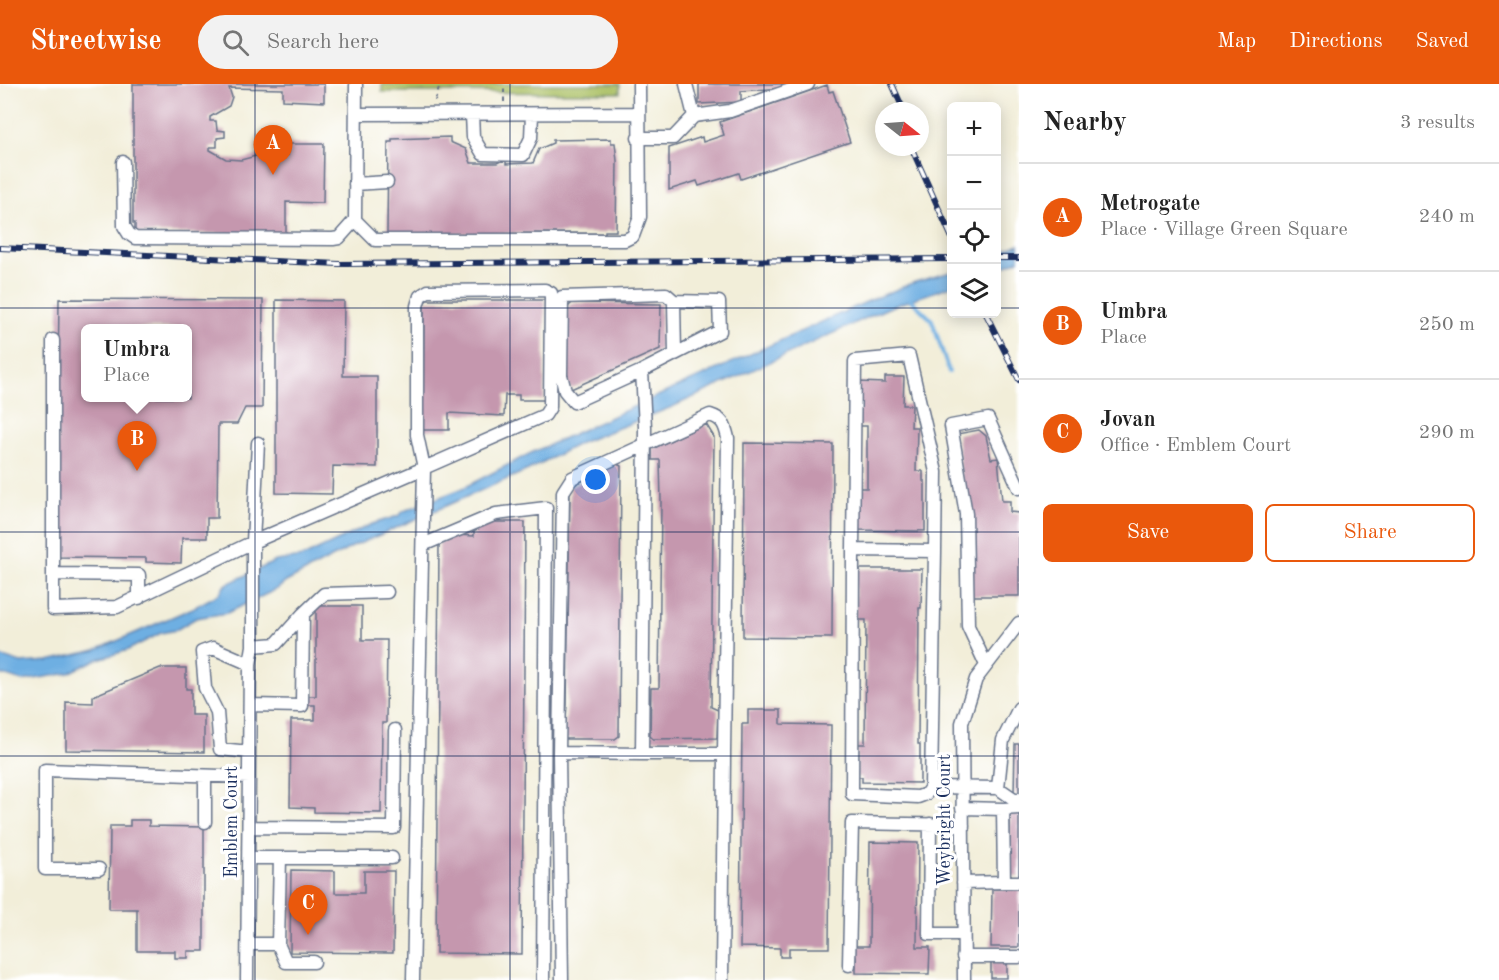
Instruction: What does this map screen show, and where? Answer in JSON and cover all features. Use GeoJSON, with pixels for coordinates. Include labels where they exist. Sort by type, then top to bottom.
{"type":"FeatureCollection","features":[{"type":"Feature","properties":{"kind":"street"},"geometry":{"type":"LineString","coordinates":[[126,168],[124,226],[135,238],[339,238],[355,220],[356,84]]}},
{"type":"Feature","properties":{"kind":"street"},"geometry":{"type":"LineString","coordinates":[[355,220],[375,240],[625,240],[633,236],[640,217],[639,84]]}},
{"type":"Feature","properties":{"kind":"street"},"geometry":{"type":"LineString","coordinates":[[686,84],[694,116]]}},
{"type":"Feature","properties":{"kind":"street"},"geometry":{"type":"LineString","coordinates":[[638,138],[673,138],[694,116],[730,111],[808,84]]}},
{"type":"Feature","properties":{"kind":"street"},"geometry":{"type":"LineString","coordinates":[[356,114],[638,113]]}},
{"type":"Feature","properties":{"kind":"street"},"geometry":{"type":"LineString","coordinates":[[472,114],[474,137],[483,159],[523,159],[531,138],[532,114]]}},
{"type":"Feature","properties":{"kind":"street"},"geometry":{"type":"LineString","coordinates":[[355,184],[387,182]]}},
{"type":"Feature","properties":{"kind":"street"},"geometry":{"type":"LineString","coordinates":[[53,340],[53,609],[117,607],[253,542],[424,468],[545,414],[550,407],[551,293],[545,290],[428,291],[420,296],[417,306],[417,435],[424,468],[425,539],[413,980]]}},
{"type":"Feature","properties":{"kind":"street"},"geometry":{"type":"LineString","coordinates":[[666,294],[674,301],[719,302],[720,331],[642,371],[574,402],[565,391],[561,375],[562,297],[666,294]]}},
{"type":"Feature","properties":{"kind":"street"},"geometry":{"type":"LineString","coordinates":[[674,301],[675,354]]}},
{"type":"Feature","properties":{"kind":"street"},"geometry":{"type":"LineString","coordinates":[[909,356],[936,472],[935,551],[931,787],[926,794],[918,797],[852,794],[855,361],[909,356]]}},
{"type":"Feature","properties":{"kind":"street"},"geometry":{"type":"LineString","coordinates":[[642,371],[645,384],[642,754]]}},
{"type":"Feature","properties":{"kind":"street"},"geometry":{"type":"LineString","coordinates":[[562,980],[560,753],[563,492],[572,478],[710,415],[720,418],[725,424],[729,480],[722,980]]}},
{"type":"Feature","properties":{"kind":"street"},"geometry":{"type":"LineString","coordinates":[[986,665],[968,626],[966,514],[951,426],[988,419],[1019,488]]}},
{"type":"Feature","properties":{"kind":"street","name":"Emblem Court"},"geometry":{"type":"LineString","coordinates":[[247,980],[250,664],[253,646],[253,542],[258,442]]}},
{"type":"Feature","properties":{"kind":"street"},"geometry":{"type":"LineString","coordinates":[[425,539],[496,514],[546,508],[543,980]]}},
{"type":"Feature","properties":{"kind":"street"},"geometry":{"type":"LineString","coordinates":[[853,550],[935,551]]}},
{"type":"Feature","properties":{"kind":"street"},"geometry":{"type":"LineString","coordinates":[[53,574],[139,575],[139,598]]}},
{"type":"Feature","properties":{"kind":"street"},"geometry":{"type":"LineString","coordinates":[[253,646],[276,644],[324,594],[387,592]]}},
{"type":"Feature","properties":{"kind":"street"},"geometry":{"type":"LineString","coordinates":[[250,705],[302,706],[303,614]]}},
{"type":"Feature","properties":{"kind":"street","name":"Weybright Court"},"geometry":{"type":"LineString","coordinates":[[963,980],[962,723],[968,699],[986,665],[1018,627]]}},
{"type":"Feature","properties":{"kind":"street"},"geometry":{"type":"LineString","coordinates":[[249,752],[220,749],[217,712],[205,688],[202,652],[213,648],[250,664]]}},
{"type":"Feature","properties":{"kind":"street"},"geometry":{"type":"LineString","coordinates":[[998,788],[1003,740],[1019,708]]}},
{"type":"Feature","properties":{"kind":"street"},"geometry":{"type":"LineString","coordinates":[[249,827],[394,828],[395,730]]}},
{"type":"Feature","properties":{"kind":"street"},"geometry":{"type":"LineString","coordinates":[[560,753],[724,754]]}},
{"type":"Feature","properties":{"kind":"street"},"geometry":{"type":"LineString","coordinates":[[99,869],[45,869],[45,770],[249,777]]}},
{"type":"Feature","properties":{"kind":"street"},"geometry":{"type":"LineString","coordinates":[[205,776],[205,822]]}},
{"type":"Feature","properties":{"kind":"street"},"geometry":{"type":"LineString","coordinates":[[931,787],[998,788],[1014,799],[1019,799]]}},
{"type":"Feature","properties":{"kind":"street"},"geometry":{"type":"LineString","coordinates":[[962,808],[1019,808]]}},
{"type":"Feature","properties":{"kind":"street"},"geometry":{"type":"LineString","coordinates":[[1003,809],[1004,882]]}},
{"type":"Feature","properties":{"kind":"street"},"geometry":{"type":"LineString","coordinates":[[849,966],[852,823],[963,825]]}},
{"type":"Feature","properties":{"kind":"street"},"geometry":{"type":"LineString","coordinates":[[930,824],[930,934],[963,934]]}},
{"type":"Feature","properties":{"kind":"street"},"geometry":{"type":"LineString","coordinates":[[249,858],[392,858]]}},
{"type":"Feature","properties":{"kind":"street"},"geometry":{"type":"LineString","coordinates":[[280,858],[278,944],[286,962],[314,962]]}},
{"type":"Feature","properties":{"kind":"street"},"geometry":{"type":"LineString","coordinates":[[963,883],[1019,882]]}},
{"type":"Feature","properties":{"kind":"street"},"geometry":{"type":"LineString","coordinates":[[248,944],[278,944]]}},
{"type":"Feature","properties":{"kind":"street"},"geometry":{"type":"LineString","coordinates":[[963,957],[1019,957]]}},
{"type":"Feature","properties":{"kind":"path"},"geometry":{"type":"LineString","coordinates":[[432,113],[440,84]]}},
{"type":"Feature","properties":{"kind":"path"},"geometry":{"type":"LineString","coordinates":[[503,114],[504,84]]}},
{"type":"Feature","properties":{"kind":"green space"},"geometry":{"type":"Polygon","coordinates":[[[382,84],[620,84],[620,93],[382,92],[382,84]]]}},
{"type":"Feature","properties":{"kind":"water"},"geometry":{"type":"Polygon","coordinates":[[[1019,244],[1019,260],[1001,267],[1001,251],[1019,244]]]}},
{"type":"Feature","properties":{"kind":"water"},"geometry":{"type":"Polygon","coordinates":[[[947,273],[947,287],[888,308],[672,407],[580,443],[528,470],[352,547],[277,589],[227,613],[196,618],[176,630],[161,633],[128,650],[95,660],[69,673],[22,681],[0,674],[0,656],[21,663],[48,661],[96,650],[195,607],[219,594],[225,585],[276,561],[303,557],[372,524],[398,516],[404,511],[461,489],[531,453],[915,282],[947,273]]]}},
{"type":"Feature","properties":{"kind":"building"},"geometry":{"type":"Polygon","coordinates":[[[133,84],[324,84],[324,102],[283,100],[283,89],[229,88],[232,97],[229,106],[210,117],[210,121],[216,121],[217,130],[225,131],[225,137],[217,138],[217,147],[210,147],[210,150],[226,159],[241,160],[267,153],[267,156],[278,157],[278,153],[288,155],[288,144],[324,144],[323,203],[286,202],[286,234],[135,233],[135,223],[133,223],[133,84]]]}},
{"type":"Feature","properties":{"kind":"building"},"geometry":{"type":"Polygon","coordinates":[[[699,84],[782,84],[782,88],[741,91],[741,102],[699,104],[699,84]]]}},
{"type":"Feature","properties":{"kind":"building"},"geometry":{"type":"Polygon","coordinates":[[[827,85],[829,92],[833,91],[850,142],[741,179],[739,173],[699,186],[697,181],[669,190],[669,148],[702,137],[703,142],[724,135],[720,122],[827,85]]]}},
{"type":"Feature","properties":{"kind":"building"},"geometry":{"type":"Polygon","coordinates":[[[450,137],[450,142],[466,149],[471,163],[506,161],[506,164],[533,163],[539,149],[553,143],[553,140],[611,139],[611,143],[615,143],[617,161],[616,231],[605,231],[605,233],[387,234],[388,142],[392,142],[392,139],[450,137]]]}},
{"type":"Feature","properties":{"kind":"building"},"geometry":{"type":"Polygon","coordinates":[[[59,299],[263,300],[262,408],[245,408],[237,424],[218,424],[217,518],[207,518],[207,538],[182,538],[181,563],[146,562],[146,558],[56,557],[59,299]]]}},
{"type":"Feature","properties":{"kind":"building"},"geometry":{"type":"Polygon","coordinates":[[[276,300],[344,301],[343,376],[377,376],[377,467],[333,466],[332,494],[276,493],[276,300]]]}},
{"type":"Feature","properties":{"kind":"building"},"geometry":{"type":"Polygon","coordinates":[[[427,300],[545,300],[544,400],[519,400],[519,395],[505,395],[504,416],[449,413],[449,430],[423,430],[424,303],[427,300]]]}},
{"type":"Feature","properties":{"kind":"building"},"geometry":{"type":"Polygon","coordinates":[[[572,303],[661,304],[660,349],[571,389],[566,380],[567,308],[572,303]]]}},
{"type":"Feature","properties":{"kind":"building"},"geometry":{"type":"Polygon","coordinates":[[[885,377],[904,377],[903,405],[912,405],[911,427],[917,427],[916,471],[923,471],[923,481],[925,481],[925,531],[855,530],[856,488],[867,488],[867,426],[858,426],[858,382],[885,383],[885,377]]]}},
{"type":"Feature","properties":{"kind":"building"},"geometry":{"type":"Polygon","coordinates":[[[706,424],[714,437],[711,707],[718,710],[717,738],[653,739],[650,736],[651,688],[659,688],[661,501],[660,460],[652,460],[652,449],[706,424]]]}},
{"type":"Feature","properties":{"kind":"building"},"geometry":{"type":"Polygon","coordinates":[[[979,430],[986,436],[991,459],[998,458],[1002,501],[1010,501],[1010,512],[1019,513],[1019,596],[971,596],[957,434],[979,430]]]}},
{"type":"Feature","properties":{"kind":"building"},"geometry":{"type":"Polygon","coordinates":[[[744,443],[833,444],[832,638],[743,637],[744,443]]]}},
{"type":"Feature","properties":{"kind":"building"},"geometry":{"type":"Polygon","coordinates":[[[617,464],[621,466],[619,736],[615,739],[564,739],[567,705],[570,487],[617,464]]]}},
{"type":"Feature","properties":{"kind":"building"},"geometry":{"type":"Polygon","coordinates":[[[486,522],[525,522],[522,954],[436,953],[439,543],[455,535],[474,536],[474,528],[486,522]]]}},
{"type":"Feature","properties":{"kind":"building"},"geometry":{"type":"Polygon","coordinates":[[[855,569],[922,569],[921,608],[919,608],[920,783],[862,782],[862,777],[856,777],[857,744],[865,744],[866,620],[855,620],[855,569]]]}},
{"type":"Feature","properties":{"kind":"building"},"geometry":{"type":"Polygon","coordinates":[[[316,606],[362,606],[362,640],[387,640],[386,723],[382,723],[381,813],[314,812],[314,808],[290,807],[291,720],[315,720],[315,705],[307,705],[307,696],[316,696],[316,606]]]}},
{"type":"Feature","properties":{"kind":"building"},"geometry":{"type":"Polygon","coordinates":[[[160,668],[186,668],[186,689],[191,689],[191,715],[204,715],[204,752],[66,750],[66,702],[93,703],[93,696],[160,668]]]}},
{"type":"Feature","properties":{"kind":"building"},"geometry":{"type":"Polygon","coordinates":[[[748,710],[781,710],[781,724],[831,725],[829,948],[789,948],[789,957],[780,957],[780,948],[740,947],[742,724],[748,724],[748,710]]]}},
{"type":"Feature","properties":{"kind":"building"},"geometry":{"type":"Polygon","coordinates":[[[1015,744],[1019,744],[1019,794],[1014,794],[1015,744]]]}},
{"type":"Feature","properties":{"kind":"building"},"geometry":{"type":"Polygon","coordinates":[[[1019,811],[1019,877],[1010,874],[1010,814],[1019,811]]]}},
{"type":"Feature","properties":{"kind":"building"},"geometry":{"type":"Polygon","coordinates":[[[130,820],[149,820],[149,826],[204,827],[204,951],[188,951],[188,958],[175,958],[175,951],[137,951],[137,909],[109,909],[110,826],[130,826],[130,820]]]}},
{"type":"Feature","properties":{"kind":"building"},"geometry":{"type":"Polygon","coordinates":[[[870,842],[918,843],[917,947],[930,947],[929,974],[856,973],[856,956],[852,956],[852,946],[869,946],[870,842]]]}},
{"type":"Feature","properties":{"kind":"building"},"geometry":{"type":"Polygon","coordinates":[[[291,870],[335,871],[335,893],[364,893],[364,871],[394,871],[393,953],[290,952],[291,870]]]}},
{"type":"Feature","properties":{"kind":"building"},"geometry":{"type":"Polygon","coordinates":[[[992,889],[1019,889],[1019,947],[991,947],[992,889]]]}},
{"type":"Feature","properties":{"kind":"building"},"geometry":{"type":"Polygon","coordinates":[[[991,962],[1007,962],[1007,978],[991,978],[991,962]]]}},
{"type":"Feature","properties":{"kind":"waterway"},"geometry":{"type":"LineString","coordinates":[[910,299],[932,320],[949,372]]}},
{"type":"Feature","properties":{"kind":"railway"},"geometry":{"type":"LineString","coordinates":[[892,84],[900,102]]}},
{"type":"Feature","properties":{"kind":"railway"},"geometry":{"type":"LineString","coordinates":[[915,156],[947,227]]}},
{"type":"Feature","properties":{"kind":"railway"},"geometry":{"type":"LineString","coordinates":[[0,248],[339,264],[947,259]]}},
{"type":"Feature","properties":{"kind":"railway"},"geometry":{"type":"LineString","coordinates":[[1001,258],[1019,258]]}},
{"type":"Feature","properties":{"kind":"railway"},"geometry":{"type":"LineString","coordinates":[[988,318],[1019,380]]}},
{"type":"Feature","properties":{"kind":"place","name":"Metrogate"},"geometry":{"type":"Point","coordinates":[273,175]}},
{"type":"Feature","properties":{"kind":"place","name":"Umbra"},"geometry":{"type":"Point","coordinates":[137,471]}},
{"type":"Feature","properties":{"kind":"place","name":"Jovan"},"geometry":{"type":"Point","coordinates":[308,935]}}]}
